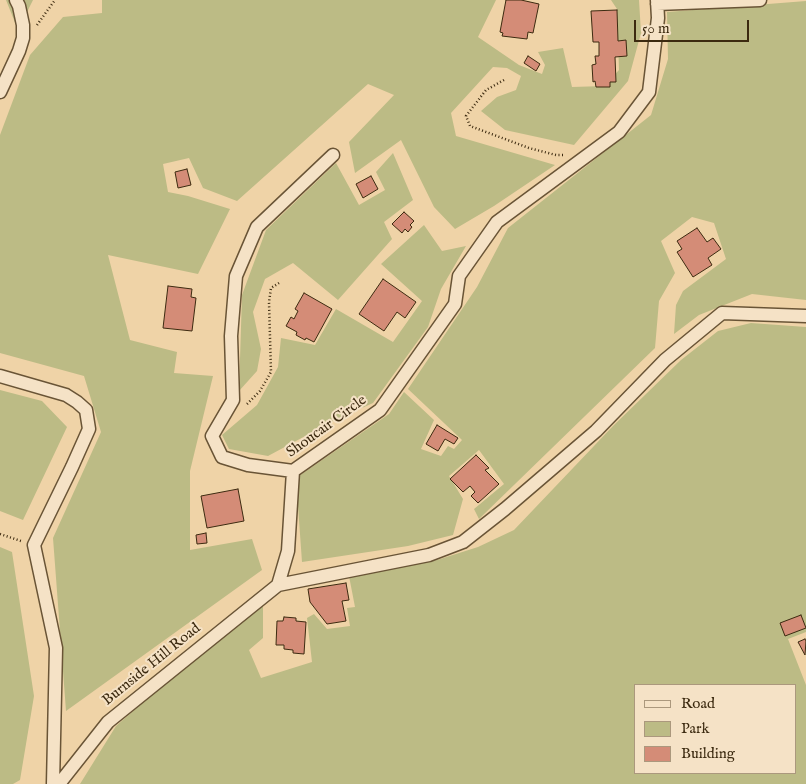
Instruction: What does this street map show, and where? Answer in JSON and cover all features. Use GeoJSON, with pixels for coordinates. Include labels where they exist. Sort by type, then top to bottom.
{"type":"FeatureCollection","features":[{"type":"Feature","properties":{"kind":"street"},"geometry":{"type":"LineString","coordinates":[[0,92],[23,38],[23,25],[16,0]]}},
{"type":"Feature","properties":{"kind":"street","name":"Shoucair Circle"},"geometry":{"type":"LineString","coordinates":[[278,585],[288,551],[293,471],[380,410],[455,304],[459,276],[497,222],[619,132],[649,92],[658,18],[657,2],[760,0]]}},
{"type":"Feature","properties":{"kind":"street"},"geometry":{"type":"LineString","coordinates":[[293,471],[248,465],[222,457],[212,436],[233,400],[231,336],[236,276],[257,227],[333,155]]}},
{"type":"Feature","properties":{"kind":"street"},"geometry":{"type":"LineString","coordinates":[[278,585],[429,555],[463,542],[505,509],[596,431],[665,360],[722,313],[806,316]]}},
{"type":"Feature","properties":{"kind":"street"},"geometry":{"type":"LineString","coordinates":[[0,376],[66,395],[86,410],[88,429],[72,468],[34,545],[56,648],[53,784]]}},
{"type":"Feature","properties":{"kind":"street","name":"Burnside Hill Road"},"geometry":{"type":"LineString","coordinates":[[59,784],[108,722],[278,585]]}},
{"type":"Feature","properties":{"kind":"path"},"geometry":{"type":"LineString","coordinates":[[504,80],[486,90],[466,116],[470,126],[528,148],[556,155],[564,155]]}},
{"type":"Feature","properties":{"kind":"path"},"geometry":{"type":"LineString","coordinates":[[243,407],[260,391],[271,372],[269,302],[271,288],[279,283]]}},
{"type":"Feature","properties":{"kind":"path"},"geometry":{"type":"LineString","coordinates":[[0,534],[34,545]]}},
{"type":"Feature","properties":{"kind":"green space"},"geometry":{"type":"Polygon","coordinates":[[[6,0],[33,0],[18,30],[6,0]]]}},
{"type":"Feature","properties":{"kind":"green space"},"geometry":{"type":"Polygon","coordinates":[[[102,0],[496,0],[478,37],[519,65],[542,74],[545,65],[538,52],[563,48],[572,87],[604,86],[619,70],[617,9],[611,0],[639,0],[641,33],[628,81],[574,145],[505,130],[481,111],[497,97],[516,90],[521,76],[507,68],[493,67],[451,113],[456,136],[555,165],[494,206],[455,229],[434,207],[401,140],[355,173],[349,142],[394,95],[368,84],[237,201],[203,188],[189,158],[163,164],[168,192],[230,209],[198,274],[108,255],[130,340],[177,352],[174,373],[213,376],[190,471],[190,550],[252,539],[262,570],[66,711],[53,538],[101,432],[84,376],[0,353],[0,135],[30,55],[63,17],[102,13],[102,0]]]}},
{"type":"Feature","properties":{"kind":"green space"},"geometry":{"type":"Polygon","coordinates":[[[806,1],[806,300],[752,294],[699,315],[674,334],[676,305],[683,291],[726,259],[714,223],[692,217],[661,241],[675,273],[659,301],[655,348],[479,519],[474,509],[504,484],[479,450],[449,476],[463,499],[453,535],[408,546],[302,562],[296,478],[389,414],[404,392],[434,420],[421,449],[441,456],[448,446],[454,449],[462,440],[408,389],[477,287],[508,228],[651,115],[668,59],[667,12],[806,1]]]}},
{"type":"Feature","properties":{"kind":"green space"},"geometry":{"type":"Polygon","coordinates":[[[393,153],[413,200],[384,222],[392,239],[338,300],[293,263],[265,279],[253,312],[261,349],[257,371],[239,391],[242,295],[266,230],[336,163],[359,205],[385,190],[376,172],[393,153]]]}},
{"type":"Feature","properties":{"kind":"green space"},"geometry":{"type":"Polygon","coordinates":[[[424,225],[442,251],[466,246],[441,289],[428,327],[373,403],[337,419],[268,456],[229,449],[222,435],[257,405],[278,367],[281,338],[315,345],[336,309],[393,342],[422,301],[381,264],[424,225]]]}},
{"type":"Feature","properties":{"kind":"green space"},"geometry":{"type":"Polygon","coordinates":[[[751,323],[806,327],[806,632],[788,639],[806,685],[806,784],[80,784],[116,726],[258,602],[263,604],[263,638],[249,650],[261,678],[312,662],[307,618],[314,614],[327,629],[350,626],[347,608],[355,607],[349,576],[437,560],[478,547],[514,530],[613,426],[681,360],[718,331],[751,323]]]}},
{"type":"Feature","properties":{"kind":"green space"},"geometry":{"type":"Polygon","coordinates":[[[0,390],[42,401],[67,427],[23,520],[0,511],[0,390]]]}},
{"type":"Feature","properties":{"kind":"green space"},"geometry":{"type":"Polygon","coordinates":[[[0,547],[12,552],[34,696],[20,780],[13,784],[0,784],[0,547]]]}},
{"type":"Feature","properties":{"kind":"building"},"geometry":{"type":"Polygon","coordinates":[[[506,0],[521,0],[539,4],[533,33],[528,32],[527,39],[502,36],[503,33],[500,32],[506,0]]]}},
{"type":"Feature","properties":{"kind":"building"},"geometry":{"type":"Polygon","coordinates":[[[617,10],[618,41],[626,40],[627,56],[615,57],[616,82],[610,82],[610,87],[596,87],[595,81],[593,82],[592,65],[596,64],[595,56],[599,56],[599,42],[593,42],[591,11],[617,10]]]}},
{"type":"Feature","properties":{"kind":"building"},"geometry":{"type":"Polygon","coordinates":[[[528,56],[540,64],[536,71],[524,63],[528,56]]]}},
{"type":"Feature","properties":{"kind":"building"},"geometry":{"type":"Polygon","coordinates":[[[187,169],[191,185],[178,188],[175,172],[187,169]]]}},
{"type":"Feature","properties":{"kind":"building"},"geometry":{"type":"Polygon","coordinates":[[[371,176],[378,189],[363,198],[356,184],[371,176]]]}},
{"type":"Feature","properties":{"kind":"building"},"geometry":{"type":"Polygon","coordinates":[[[404,212],[414,221],[410,225],[412,227],[408,232],[405,229],[402,233],[392,224],[404,212]]]}},
{"type":"Feature","properties":{"kind":"building"},"geometry":{"type":"Polygon","coordinates":[[[697,228],[707,242],[713,238],[721,249],[708,258],[712,265],[693,277],[677,252],[682,249],[677,241],[697,228]]]}},
{"type":"Feature","properties":{"kind":"building"},"geometry":{"type":"Polygon","coordinates":[[[383,279],[416,302],[405,318],[397,312],[384,331],[359,314],[383,279]]]}},
{"type":"Feature","properties":{"kind":"building"},"geometry":{"type":"Polygon","coordinates":[[[168,286],[192,289],[191,297],[196,298],[192,331],[163,328],[168,286]]]}},
{"type":"Feature","properties":{"kind":"building"},"geometry":{"type":"Polygon","coordinates":[[[304,293],[332,309],[314,342],[296,335],[297,332],[286,326],[291,317],[294,319],[298,311],[295,309],[304,293]]]}},
{"type":"Feature","properties":{"kind":"building"},"geometry":{"type":"Polygon","coordinates":[[[437,425],[458,438],[454,444],[445,439],[438,451],[426,444],[437,425]]]}},
{"type":"Feature","properties":{"kind":"building"},"geometry":{"type":"Polygon","coordinates":[[[476,455],[489,468],[485,470],[499,484],[478,503],[471,496],[475,492],[470,486],[463,492],[450,479],[476,455]]]}},
{"type":"Feature","properties":{"kind":"building"},"geometry":{"type":"Polygon","coordinates":[[[238,489],[244,521],[207,528],[201,496],[238,489]]]}},
{"type":"Feature","properties":{"kind":"building"},"geometry":{"type":"Polygon","coordinates":[[[206,533],[207,543],[197,544],[196,535],[206,533]]]}},
{"type":"Feature","properties":{"kind":"building"},"geometry":{"type":"Polygon","coordinates":[[[346,583],[349,600],[342,601],[346,621],[327,624],[310,602],[308,589],[346,583]]]}},
{"type":"Feature","properties":{"kind":"building"},"geometry":{"type":"Polygon","coordinates":[[[801,615],[806,628],[785,636],[780,623],[801,615]]]}},
{"type":"Feature","properties":{"kind":"building"},"geometry":{"type":"Polygon","coordinates":[[[284,617],[296,618],[296,621],[306,622],[304,654],[293,653],[293,650],[284,649],[284,645],[276,645],[277,621],[283,621],[284,617]]]}},
{"type":"Feature","properties":{"kind":"building"},"geometry":{"type":"Polygon","coordinates":[[[805,639],[806,641],[805,655],[798,642],[805,639]]]}}]}
